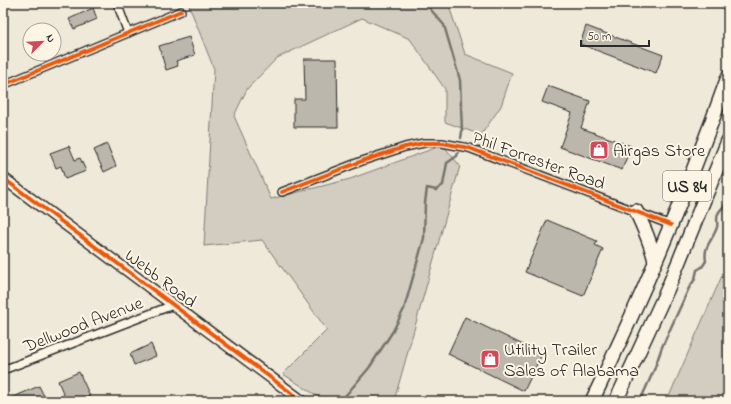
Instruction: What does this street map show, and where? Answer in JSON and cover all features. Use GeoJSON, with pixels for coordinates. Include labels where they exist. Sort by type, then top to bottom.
{"type":"FeatureCollection","features":[{"type":"Feature","properties":{"kind":"highway","name":"US 84"},"geometry":{"type":"LineString","coordinates":[[592,401],[671,225],[728,77]]}},
{"type":"Feature","properties":{"kind":"highway","name":"US 84"},"geometry":{"type":"LineString","coordinates":[[616,401],[668,288],[728,141]]}},
{"type":"Feature","properties":{"kind":"highway"},"geometry":{"type":"LineString","coordinates":[[636,212],[648,235],[655,261]]}},
{"type":"Feature","properties":{"kind":"highway"},"geometry":{"type":"LineString","coordinates":[[671,225],[691,233]]}},
{"type":"Feature","properties":{"kind":"street"},"geometry":{"type":"LineString","coordinates":[[117,3],[128,33]]}},
{"type":"Feature","properties":{"kind":"street"},"geometry":{"type":"LineString","coordinates":[[3,85],[181,11]]}},
{"type":"Feature","properties":{"kind":"street","name":"Phil Forrester Road"},"geometry":{"type":"LineString","coordinates":[[282,192],[389,151],[424,143],[456,144],[671,225]]}},
{"type":"Feature","properties":{"kind":"street","name":"Webb Road"},"geometry":{"type":"LineString","coordinates":[[3,178],[302,401]]}},
{"type":"Feature","properties":{"kind":"street","name":"Dellwood Avenue"},"geometry":{"type":"LineString","coordinates":[[3,370],[173,305]]}},
{"type":"Feature","properties":{"kind":"shaded area"},"geometry":{"type":"Polygon","coordinates":[[[188,3],[448,3],[465,54],[512,73],[501,106],[481,135],[445,122],[445,89],[410,39],[362,18],[277,58],[247,89],[234,116],[271,199],[350,179],[443,145],[460,166],[394,401],[325,401],[283,374],[327,330],[262,240],[204,246],[214,69],[188,3]]]}},
{"type":"Feature","properties":{"kind":"shaded area"},"geometry":{"type":"Polygon","coordinates":[[[728,262],[728,401],[667,401],[728,262]]]}},
{"type":"Feature","properties":{"kind":"building"},"geometry":{"type":"Polygon","coordinates":[[[93,8],[97,19],[74,29],[69,19],[93,8]]]}},
{"type":"Feature","properties":{"kind":"building"},"geometry":{"type":"Polygon","coordinates":[[[586,26],[663,55],[656,73],[580,44],[586,26]]]}},
{"type":"Feature","properties":{"kind":"building"},"geometry":{"type":"Polygon","coordinates":[[[189,37],[195,55],[176,61],[178,66],[166,70],[159,46],[189,37]]]}},
{"type":"Feature","properties":{"kind":"building"},"geometry":{"type":"Polygon","coordinates":[[[304,59],[337,59],[338,127],[294,127],[294,99],[305,99],[304,59]]]}},
{"type":"Feature","properties":{"kind":"building"},"geometry":{"type":"Polygon","coordinates":[[[548,86],[590,101],[581,128],[631,146],[622,170],[560,147],[572,113],[542,102],[548,86]]]}},
{"type":"Feature","properties":{"kind":"building"},"geometry":{"type":"Polygon","coordinates":[[[107,144],[116,166],[104,172],[94,150],[107,144]]]}},
{"type":"Feature","properties":{"kind":"building"},"geometry":{"type":"Polygon","coordinates":[[[69,146],[75,160],[80,158],[86,171],[65,179],[61,166],[56,168],[50,153],[69,146]]]}},
{"type":"Feature","properties":{"kind":"building"},"geometry":{"type":"Polygon","coordinates":[[[547,220],[597,241],[595,245],[603,249],[583,296],[525,272],[547,220]]]}},
{"type":"Feature","properties":{"kind":"building"},"geometry":{"type":"Polygon","coordinates":[[[465,317],[542,354],[524,391],[448,354],[465,317]]]}},
{"type":"Feature","properties":{"kind":"building"},"geometry":{"type":"Polygon","coordinates":[[[151,344],[156,356],[134,365],[130,354],[151,344]]]}},
{"type":"Feature","properties":{"kind":"building"},"geometry":{"type":"Polygon","coordinates":[[[79,372],[90,396],[78,401],[76,401],[74,396],[66,400],[58,381],[79,372]]]}},
{"type":"Feature","properties":{"kind":"building"},"geometry":{"type":"Polygon","coordinates":[[[39,386],[45,398],[38,401],[4,401],[39,386]]]}},
{"type":"Feature","properties":{"kind":"waterway"},"geometry":{"type":"LineString","coordinates":[[425,3],[444,25],[460,80],[461,138]]}},
{"type":"Feature","properties":{"kind":"waterway"},"geometry":{"type":"LineString","coordinates":[[723,3],[728,27]]}},
{"type":"Feature","properties":{"kind":"waterway"},"geometry":{"type":"LineString","coordinates":[[340,401],[369,368],[393,331],[404,309],[424,238],[427,188],[436,190],[443,185],[447,163],[457,156],[458,153]]}},
{"type":"Feature","properties":{"kind":"waterway"},"geometry":{"type":"LineString","coordinates":[[640,401],[654,370],[662,347],[689,288],[695,279],[697,270],[702,267],[706,261],[705,256],[707,247],[717,227],[717,217],[719,212],[728,202]]}},
{"type":"Feature","properties":{"kind":"cycle path"},"geometry":{"type":"LineString","coordinates":[[3,85],[181,11]]}},
{"type":"Feature","properties":{"kind":"cycle path"},"geometry":{"type":"LineString","coordinates":[[282,192],[362,161],[405,147],[424,143],[442,143],[469,148],[671,225]]}},
{"type":"Feature","properties":{"kind":"cycle path"},"geometry":{"type":"LineString","coordinates":[[3,178],[302,401]]}},
{"type":"Feature","properties":{"kind":"place","name":"Airgas Store"},"geometry":{"type":"Point","coordinates":[599,150]}},
{"type":"Feature","properties":{"kind":"place","name":"Utility Trailer Sales of Alabama"},"geometry":{"type":"Point","coordinates":[490,359]}}]}
